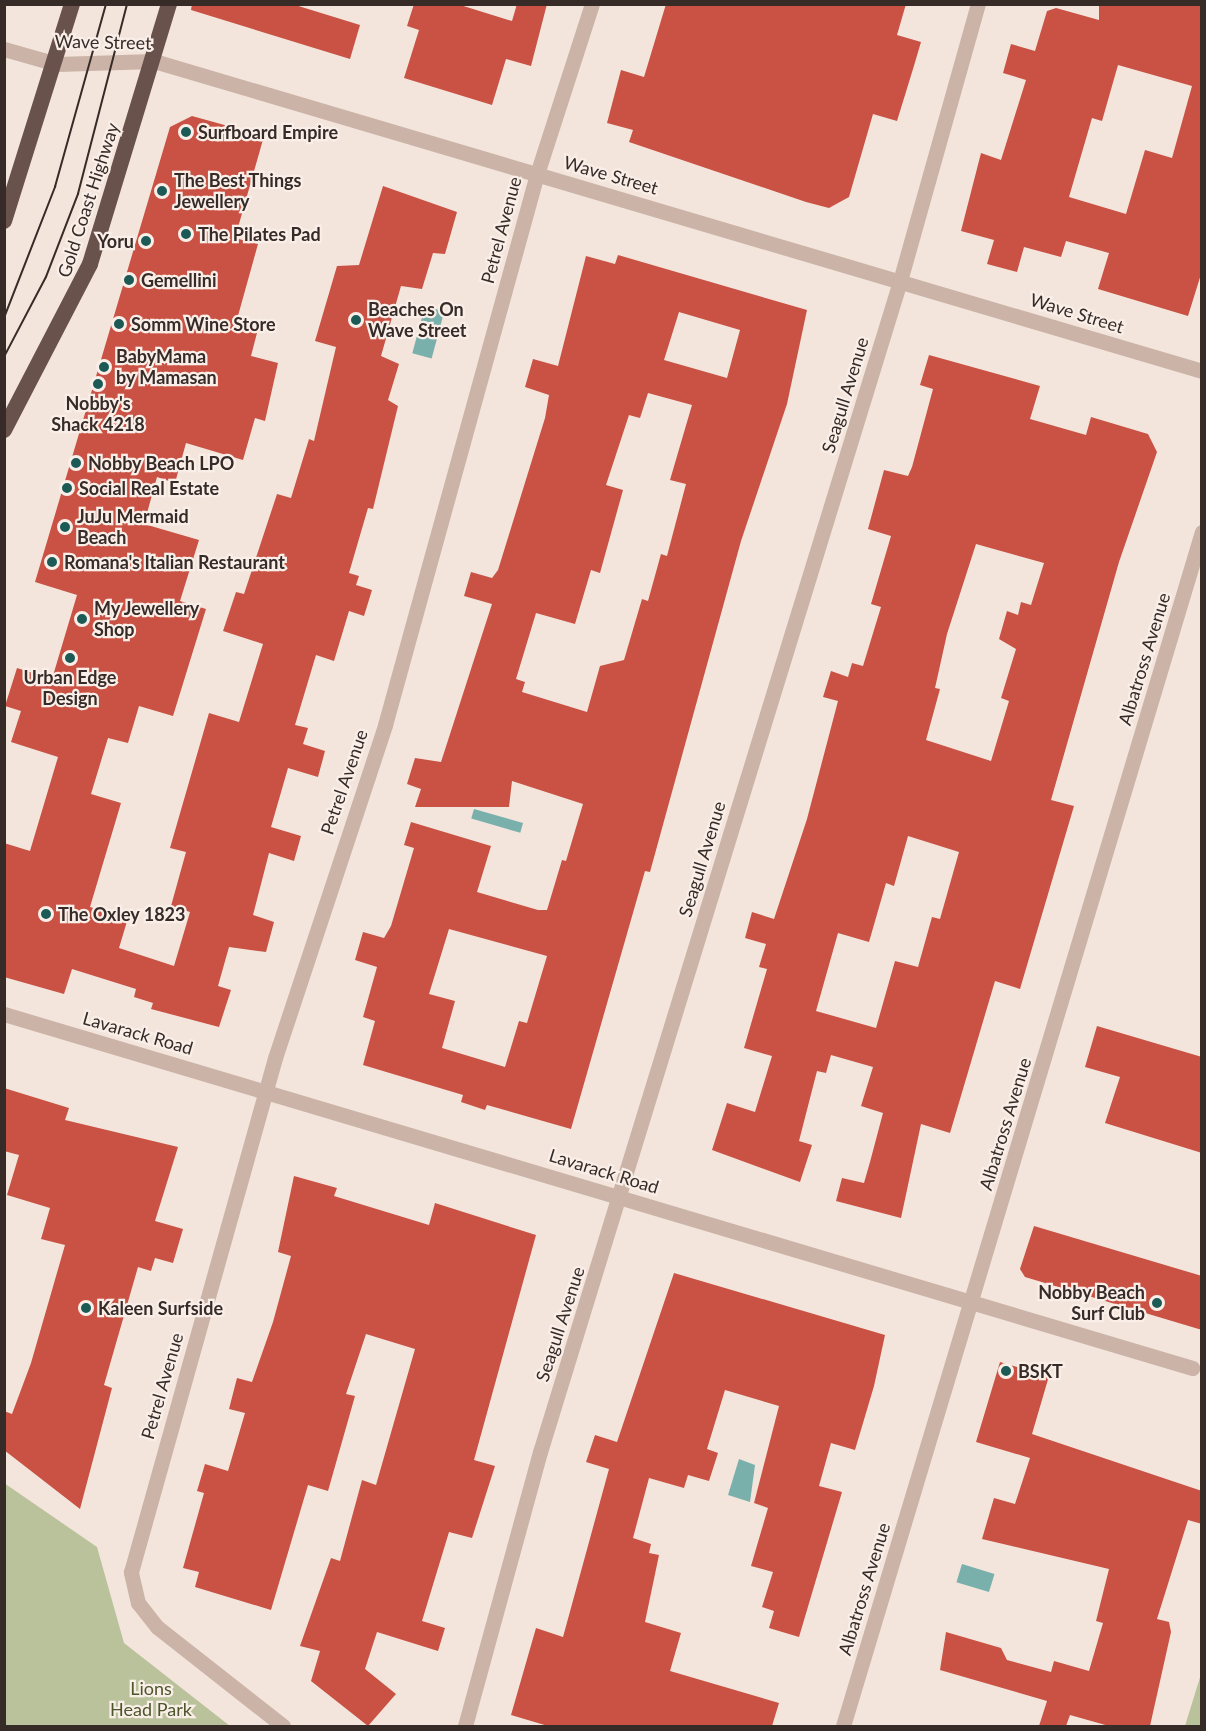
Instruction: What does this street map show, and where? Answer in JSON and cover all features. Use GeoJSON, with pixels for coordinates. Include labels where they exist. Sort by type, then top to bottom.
{"type":"FeatureCollection","features":[{"type":"Feature","properties":{"kind":"highway"},"geometry":{"type":"LineString","coordinates":[[4,222],[57,64],[72,4]]}},
{"type":"Feature","properties":{"kind":"highway","name":"Gold Coast Highway"},"geometry":{"type":"LineString","coordinates":[[4,430],[90,264],[154,61],[169,4]]}},
{"type":"Feature","properties":{"kind":"street","name":"Petrel Avenue"},"geometry":{"type":"LineString","coordinates":[[283,1726],[157,1627],[138,1603],[130,1572],[325,896],[385,724],[537,174],[592,4]]}},
{"type":"Feature","properties":{"kind":"street","name":"Seagull Avenue"},"geometry":{"type":"LineString","coordinates":[[465,1726],[540,1452],[622,1196],[900,281],[978,4]]}},
{"type":"Feature","properties":{"kind":"street","name":"Wave Street"},"geometry":{"type":"LineString","coordinates":[[4,49],[57,64],[154,61],[1202,371]]}},
{"type":"Feature","properties":{"kind":"street","name":"Albatross Avenue"},"geometry":{"type":"LineString","coordinates":[[843,1726],[972,1306],[1202,532]]}},
{"type":"Feature","properties":{"kind":"street","name":"Lavarack Road"},"geometry":{"type":"LineString","coordinates":[[4,1014],[622,1196],[972,1306],[1192,1368]]}},
{"type":"Feature","properties":{"kind":"green space","name":"Lions Head Park"},"geometry":{"type":"Polygon","coordinates":[[[4,1483],[97,1547],[124,1643],[230,1726],[5,1726],[4,1483]]]}},
{"type":"Feature","properties":{"kind":"green space"},"geometry":{"type":"Polygon","coordinates":[[[1201,1674],[1201,1726],[1185,1726],[1201,1674]]]}},
{"type":"Feature","properties":{"kind":"water"},"geometry":{"type":"Polygon","coordinates":[[[425,306],[444,311],[432,359],[412,353],[425,306]]]}},
{"type":"Feature","properties":{"kind":"water"},"geometry":{"type":"Polygon","coordinates":[[[474,809],[523,823],[520,833],[471,819],[474,809]]]}},
{"type":"Feature","properties":{"kind":"water"},"geometry":{"type":"Polygon","coordinates":[[[739,1459],[755,1465],[750,1502],[728,1495],[739,1459]]]}},
{"type":"Feature","properties":{"kind":"water"},"geometry":{"type":"Polygon","coordinates":[[[962,1564],[995,1574],[989,1592],[956,1582],[962,1564]]]}},
{"type":"Feature","properties":{"kind":"building"},"geometry":{"type":"Polygon","coordinates":[[[192,4],[292,4],[360,25],[350,59],[191,10],[192,4]]]}},
{"type":"Feature","properties":{"kind":"building"},"geometry":{"type":"Polygon","coordinates":[[[414,4],[457,4],[512,21],[517,4],[547,4],[531,66],[506,59],[492,105],[404,78],[419,30],[407,26],[414,4]]]}},
{"type":"Feature","properties":{"kind":"building"},"geometry":{"type":"Polygon","coordinates":[[[666,4],[906,4],[897,35],[921,42],[897,121],[873,114],[849,197],[829,208],[806,202],[629,142],[633,130],[607,123],[621,70],[644,77],[666,4]]]}},
{"type":"Feature","properties":{"kind":"building"},"geometry":{"type":"Polygon","coordinates":[[[1099,4],[1202,4],[1202,271],[1188,316],[1098,289],[1109,253],[1066,241],[1061,257],[1024,247],[1017,272],[987,264],[994,240],[961,231],[981,153],[1001,160],[1026,80],[1003,73],[1011,44],[1035,51],[1047,11],[1056,8],[1099,20],[1099,4]],[[1118,65],[1102,121],[1092,118],[1069,197],[1126,214],[1145,150],[1172,158],[1192,86],[1118,65]]]}},
{"type":"Feature","properties":{"kind":"building"},"geometry":{"type":"Polygon","coordinates":[[[192,116],[264,136],[235,238],[258,244],[236,323],[258,329],[251,356],[278,363],[265,421],[255,418],[243,460],[186,443],[175,483],[157,477],[144,524],[199,540],[180,601],[206,609],[173,716],[139,706],[128,743],[108,738],[91,794],[121,803],[90,907],[128,918],[119,948],[174,966],[190,912],[171,906],[186,852],[170,848],[209,713],[239,722],[263,644],[223,631],[236,592],[244,594],[277,494],[291,498],[309,439],[314,441],[336,347],[315,341],[337,266],[359,265],[383,186],[457,212],[445,254],[433,253],[422,289],[401,286],[381,356],[399,364],[388,400],[398,406],[373,509],[368,508],[349,573],[359,576],[356,585],[372,590],[364,616],[349,611],[334,661],[316,655],[295,725],[308,728],[303,744],[325,751],[318,777],[288,768],[271,827],[301,836],[294,861],[269,853],[253,915],[274,922],[266,952],[229,947],[218,986],[231,990],[219,1027],[151,1009],[153,1003],[134,997],[136,989],[72,969],[64,994],[4,977],[4,843],[30,851],[58,757],[11,742],[21,711],[5,706],[17,668],[52,679],[77,595],[35,582],[170,127],[192,116]]]}},
{"type":"Feature","properties":{"kind":"building"},"geometry":{"type":"Polygon","coordinates":[[[618,255],[807,310],[787,404],[741,541],[650,872],[645,871],[571,1129],[487,1105],[485,1110],[461,1102],[463,1095],[363,1065],[375,1021],[363,1017],[377,967],[355,960],[363,932],[384,938],[391,926],[414,848],[404,845],[411,822],[491,846],[477,892],[538,910],[547,910],[562,860],[566,861],[583,804],[512,781],[509,807],[415,807],[421,789],[407,784],[415,758],[441,762],[492,604],[464,596],[471,572],[492,578],[498,570],[545,418],[549,395],[525,387],[533,359],[558,366],[586,256],[615,264],[618,255]],[[679,312],[664,360],[727,378],[740,330],[679,312]],[[648,393],[640,418],[629,415],[606,485],[623,490],[600,573],[591,570],[575,624],[536,613],[516,679],[525,682],[522,692],[587,712],[600,666],[624,660],[642,599],[648,601],[661,554],[667,556],[686,484],[670,480],[692,405],[648,393]],[[449,929],[429,994],[455,1001],[442,1048],[505,1067],[519,1021],[527,1023],[547,956],[449,929]]]}},
{"type":"Feature","properties":{"kind":"building"},"geometry":{"type":"Polygon","coordinates":[[[929,355],[1040,386],[1030,419],[1086,435],[1091,417],[1148,434],[1157,452],[1119,562],[1051,800],[1074,806],[1020,989],[995,981],[950,1133],[921,1124],[901,1218],[836,1201],[842,1178],[864,1183],[870,1162],[883,1113],[861,1106],[873,1067],[831,1055],[826,1073],[817,1071],[799,1141],[812,1145],[800,1182],[712,1150],[727,1103],[755,1112],[772,1056],[744,1048],[767,969],[759,967],[766,944],[745,938],[752,912],[774,919],[807,819],[838,701],[823,697],[831,671],[848,677],[852,663],[863,666],[881,607],[871,604],[891,536],[868,529],[884,470],[908,476],[912,467],[933,389],[920,385],[929,355]],[[976,544],[947,634],[935,688],[940,689],[926,740],[991,761],[1009,701],[1001,698],[1016,649],[999,639],[1007,611],[1018,615],[1021,602],[1031,605],[1044,563],[976,544]],[[908,836],[894,886],[886,883],[869,942],[838,933],[816,1011],[876,1028],[895,961],[918,967],[932,917],[940,919],[959,852],[908,836]]]}},
{"type":"Feature","properties":{"kind":"building"},"geometry":{"type":"Polygon","coordinates":[[[1097,1026],[1202,1057],[1202,1153],[1105,1123],[1120,1077],[1085,1067],[1097,1026]]]}},
{"type":"Feature","properties":{"kind":"building"},"geometry":{"type":"Polygon","coordinates":[[[4,1088],[69,1108],[65,1120],[178,1147],[155,1221],[183,1229],[173,1263],[155,1258],[151,1271],[138,1267],[104,1385],[112,1388],[80,1509],[4,1450],[4,1411],[12,1414],[31,1363],[65,1245],[41,1239],[50,1208],[7,1195],[19,1155],[4,1151],[4,1088]]]}},
{"type":"Feature","properties":{"kind":"building"},"geometry":{"type":"Polygon","coordinates":[[[294,1176],[337,1188],[334,1196],[429,1225],[435,1203],[536,1235],[474,1460],[495,1466],[472,1538],[449,1532],[422,1621],[445,1628],[438,1651],[377,1632],[365,1669],[396,1694],[368,1726],[311,1681],[320,1651],[300,1646],[331,1558],[340,1561],[362,1480],[376,1485],[415,1349],[366,1334],[346,1394],[355,1396],[328,1491],[308,1485],[271,1610],[195,1587],[199,1572],[183,1568],[204,1493],[197,1491],[205,1464],[228,1471],[245,1413],[229,1409],[237,1378],[252,1382],[273,1322],[291,1256],[278,1252],[294,1176]]]}},
{"type":"Feature","properties":{"kind":"building","name":"Nobby Beach Surf Club"},"geometry":{"type":"Polygon","coordinates":[[[1034,1226],[1202,1276],[1202,1330],[1025,1277],[1020,1269],[1034,1226]]]}},
{"type":"Feature","properties":{"kind":"building"},"geometry":{"type":"Polygon","coordinates":[[[674,1273],[885,1335],[874,1386],[855,1450],[831,1443],[819,1486],[842,1492],[799,1637],[769,1628],[774,1611],[762,1607],[773,1572],[751,1566],[768,1508],[754,1503],[779,1406],[725,1390],[707,1449],[718,1453],[709,1481],[688,1475],[684,1488],[649,1478],[633,1538],[651,1544],[649,1553],[659,1555],[645,1622],[681,1633],[670,1671],[779,1703],[772,1726],[548,1726],[511,1715],[536,1628],[563,1637],[609,1469],[586,1462],[595,1435],[617,1442],[674,1273]]]}},
{"type":"Feature","properties":{"kind":"building"},"geometry":{"type":"Polygon","coordinates":[[[1000,1362],[1049,1376],[1032,1434],[1202,1491],[1202,1524],[1188,1520],[1157,1619],[1169,1622],[1171,1632],[1150,1726],[1109,1726],[1070,1715],[1066,1726],[1039,1726],[1047,1701],[940,1670],[946,1632],[1001,1648],[1007,1660],[1051,1672],[1054,1661],[1089,1671],[1103,1623],[1096,1621],[1109,1569],[982,1539],[994,1498],[1015,1504],[1030,1458],[976,1442],[1000,1362]]]}},
{"type":"Feature","properties":{"kind":"tram line"},"geometry":{"type":"LineString","coordinates":[[4,318],[55,187],[106,4]]}},
{"type":"Feature","properties":{"kind":"tram line"},"geometry":{"type":"LineString","coordinates":[[4,357],[46,277],[78,194],[127,4]]}},
{"type":"Feature","properties":{"kind":"place","name":"Surfboard Empire"},"geometry":{"type":"Point","coordinates":[186,132]}},
{"type":"Feature","properties":{"kind":"place","name":"The Best Things Jewellery"},"geometry":{"type":"Point","coordinates":[162,191]}},
{"type":"Feature","properties":{"kind":"place","name":"The Pilates Pad"},"geometry":{"type":"Point","coordinates":[186,234]}},
{"type":"Feature","properties":{"kind":"place","name":"Yoru"},"geometry":{"type":"Point","coordinates":[146,241]}},
{"type":"Feature","properties":{"kind":"place","name":"Gemellini"},"geometry":{"type":"Point","coordinates":[129,280]}},
{"type":"Feature","properties":{"kind":"place","name":"Beaches On Wave Street"},"geometry":{"type":"Point","coordinates":[356,320]}},
{"type":"Feature","properties":{"kind":"place","name":"Somm Wine Store"},"geometry":{"type":"Point","coordinates":[119,324]}},
{"type":"Feature","properties":{"kind":"place","name":"BabyMama by Mamasan"},"geometry":{"type":"Point","coordinates":[104,367]}},
{"type":"Feature","properties":{"kind":"place","name":"Nobby's Shack 4218"},"geometry":{"type":"Point","coordinates":[98,384]}},
{"type":"Feature","properties":{"kind":"place","name":"Nobby Beach LPO"},"geometry":{"type":"Point","coordinates":[76,463]}},
{"type":"Feature","properties":{"kind":"place","name":"Social Real Estate"},"geometry":{"type":"Point","coordinates":[67,488]}},
{"type":"Feature","properties":{"kind":"place","name":"JuJu Mermaid Beach"},"geometry":{"type":"Point","coordinates":[65,527]}},
{"type":"Feature","properties":{"kind":"place","name":"Romana's Italian Restaurant"},"geometry":{"type":"Point","coordinates":[52,562]}},
{"type":"Feature","properties":{"kind":"place","name":"My Jewellery Shop"},"geometry":{"type":"Point","coordinates":[82,619]}},
{"type":"Feature","properties":{"kind":"place","name":"Urban Edge Design"},"geometry":{"type":"Point","coordinates":[70,658]}},
{"type":"Feature","properties":{"kind":"place","name":"The Oxley 1823"},"geometry":{"type":"Point","coordinates":[46,914]}},
{"type":"Feature","properties":{"kind":"place","name":"Nobby Beach Surf Club"},"geometry":{"type":"Point","coordinates":[1157,1303]}},
{"type":"Feature","properties":{"kind":"place","name":"Kaleen Surfside"},"geometry":{"type":"Point","coordinates":[86,1308]}},
{"type":"Feature","properties":{"kind":"place","name":"BSKT"},"geometry":{"type":"Point","coordinates":[1006,1371]}}]}
